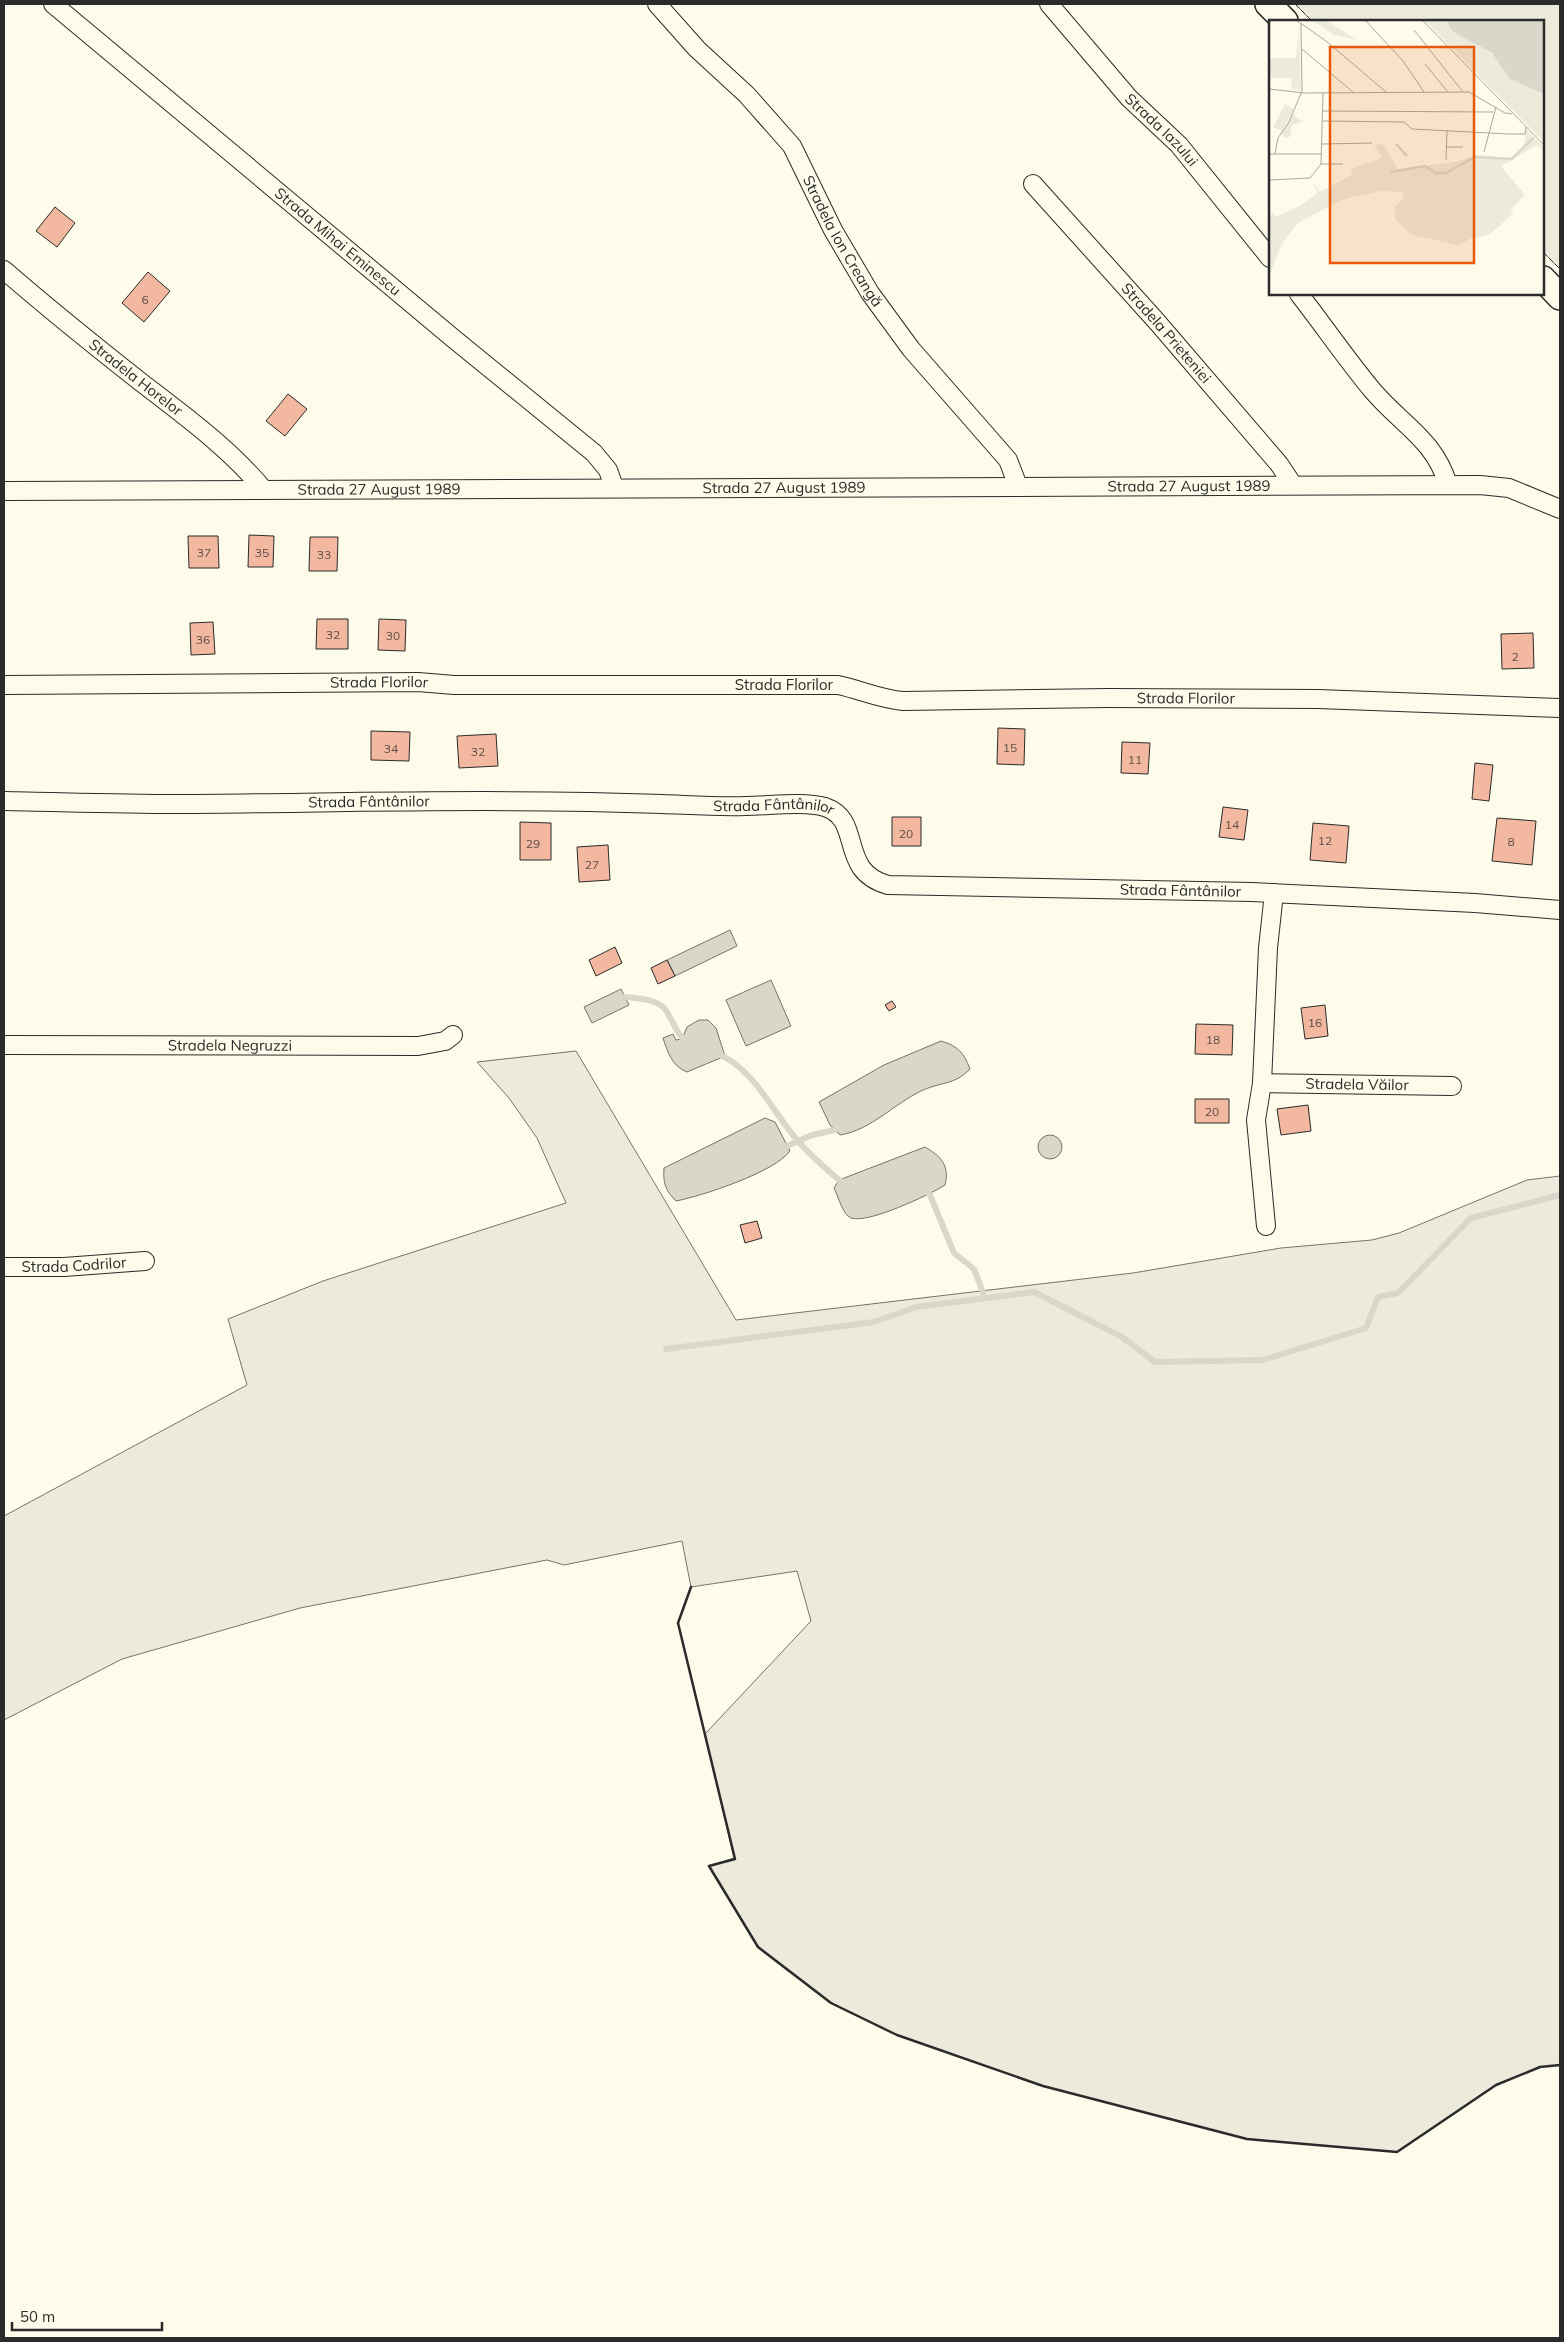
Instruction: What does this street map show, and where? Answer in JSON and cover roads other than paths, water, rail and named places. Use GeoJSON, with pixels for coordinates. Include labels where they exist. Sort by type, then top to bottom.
{"type":"FeatureCollection","features":[{"type":"Feature","properties":{"kind":"main road"},"geometry":{"type":"LineString","coordinates":[[1268,4],[1284,20]]}},
{"type":"Feature","properties":{"kind":"main road"},"geometry":{"type":"LineString","coordinates":[[1544,280],[1560,297]]}},
{"type":"Feature","properties":{"kind":"street","name":"Strada Mihai Eminescu"},"geometry":{"type":"LineString","coordinates":[[53,4],[454,339],[594,453],[608,470],[614,487]]}},
{"type":"Feature","properties":{"kind":"street","name":"Stradela Ion Creangă"},"geometry":{"type":"LineString","coordinates":[[657,4],[697,50],[747,95],[792,146],[833,230],[870,293],[911,349],[1008,460],[1018,486]]}},
{"type":"Feature","properties":{"kind":"street","name":"Strada Iazului"},"geometry":{"type":"LineString","coordinates":[[1048,4],[1129,98],[1179,144],[1269,257]]}},
{"type":"Feature","properties":{"kind":"street","name":"Stradela Prieteniei"},"geometry":{"type":"LineString","coordinates":[[1033,184],[1280,464],[1293,486]]}},
{"type":"Feature","properties":{"kind":"street","name":"Stradela Horelor"},"geometry":{"type":"LineString","coordinates":[[4,270],[61,319],[239,460],[264,490]]}},
{"type":"Feature","properties":{"kind":"street"},"geometry":{"type":"LineString","coordinates":[[1300,295],[1388,408],[1432,450],[1448,485]]}},
{"type":"Feature","properties":{"kind":"street","name":"Strada 27 August 1989"},"geometry":{"type":"LineString","coordinates":[[4,491],[1448,485],[1509,488],[1560,509]]}},
{"type":"Feature","properties":{"kind":"street","name":"Strada Florilor"},"geometry":{"type":"LineString","coordinates":[[4,685],[418,682],[464,685],[838,685],[859,689],[885,700],[1318,699],[1560,708]]}},
{"type":"Feature","properties":{"kind":"street","name":"Strada Fântânilor"},"geometry":{"type":"LineString","coordinates":[[4,801],[185,804],[455,800],[744,806],[809,805],[826,808],[838,815],[844,824],[861,869],[873,881],[888,885],[1274,893],[1475,903],[1560,910]]}},
{"type":"Feature","properties":{"kind":"street"},"geometry":{"type":"LineString","coordinates":[[1266,1226],[1256,1120],[1262,1083],[1268,948],[1274,893]]}},
{"type":"Feature","properties":{"kind":"street","name":"Stradela Negruzzi"},"geometry":{"type":"LineString","coordinates":[[4,1045],[418,1046],[445,1042],[453,1034]]}},
{"type":"Feature","properties":{"kind":"street","name":"Stradela Văilor"},"geometry":{"type":"LineString","coordinates":[[1262,1083],[1452,1086]]}},
{"type":"Feature","properties":{"kind":"street","name":"Strada Codrilor"},"geometry":{"type":"LineString","coordinates":[[4,1267],[64,1267],[145,1262]]}},
{"type":"Feature","properties":{"kind":"waterway"},"geometry":{"type":"LineString","coordinates":[[625,997],[645,999],[659,1004],[666,1011],[680,1036],[688,1042]]}},
{"type":"Feature","properties":{"kind":"waterway"},"geometry":{"type":"LineString","coordinates":[[718,1054],[743,1070],[804,1147],[818,1162],[845,1183]]}},
{"type":"Feature","properties":{"kind":"waterway"},"geometry":{"type":"LineString","coordinates":[[787,1146],[812,1135],[835,1130]]}},
{"type":"Feature","properties":{"kind":"waterway"},"geometry":{"type":"LineString","coordinates":[[925,1191],[930,1195],[954,1253],[974,1269],[985,1298]]}},
{"type":"Feature","properties":{"kind":"waterway"},"geometry":{"type":"LineString","coordinates":[[666,1349],[874,1322],[916,1307],[1034,1292],[1122,1337],[1155,1362],[1263,1360],[1366,1328],[1378,1297],[1398,1293],[1471,1218],[1560,1195]]}}]}
